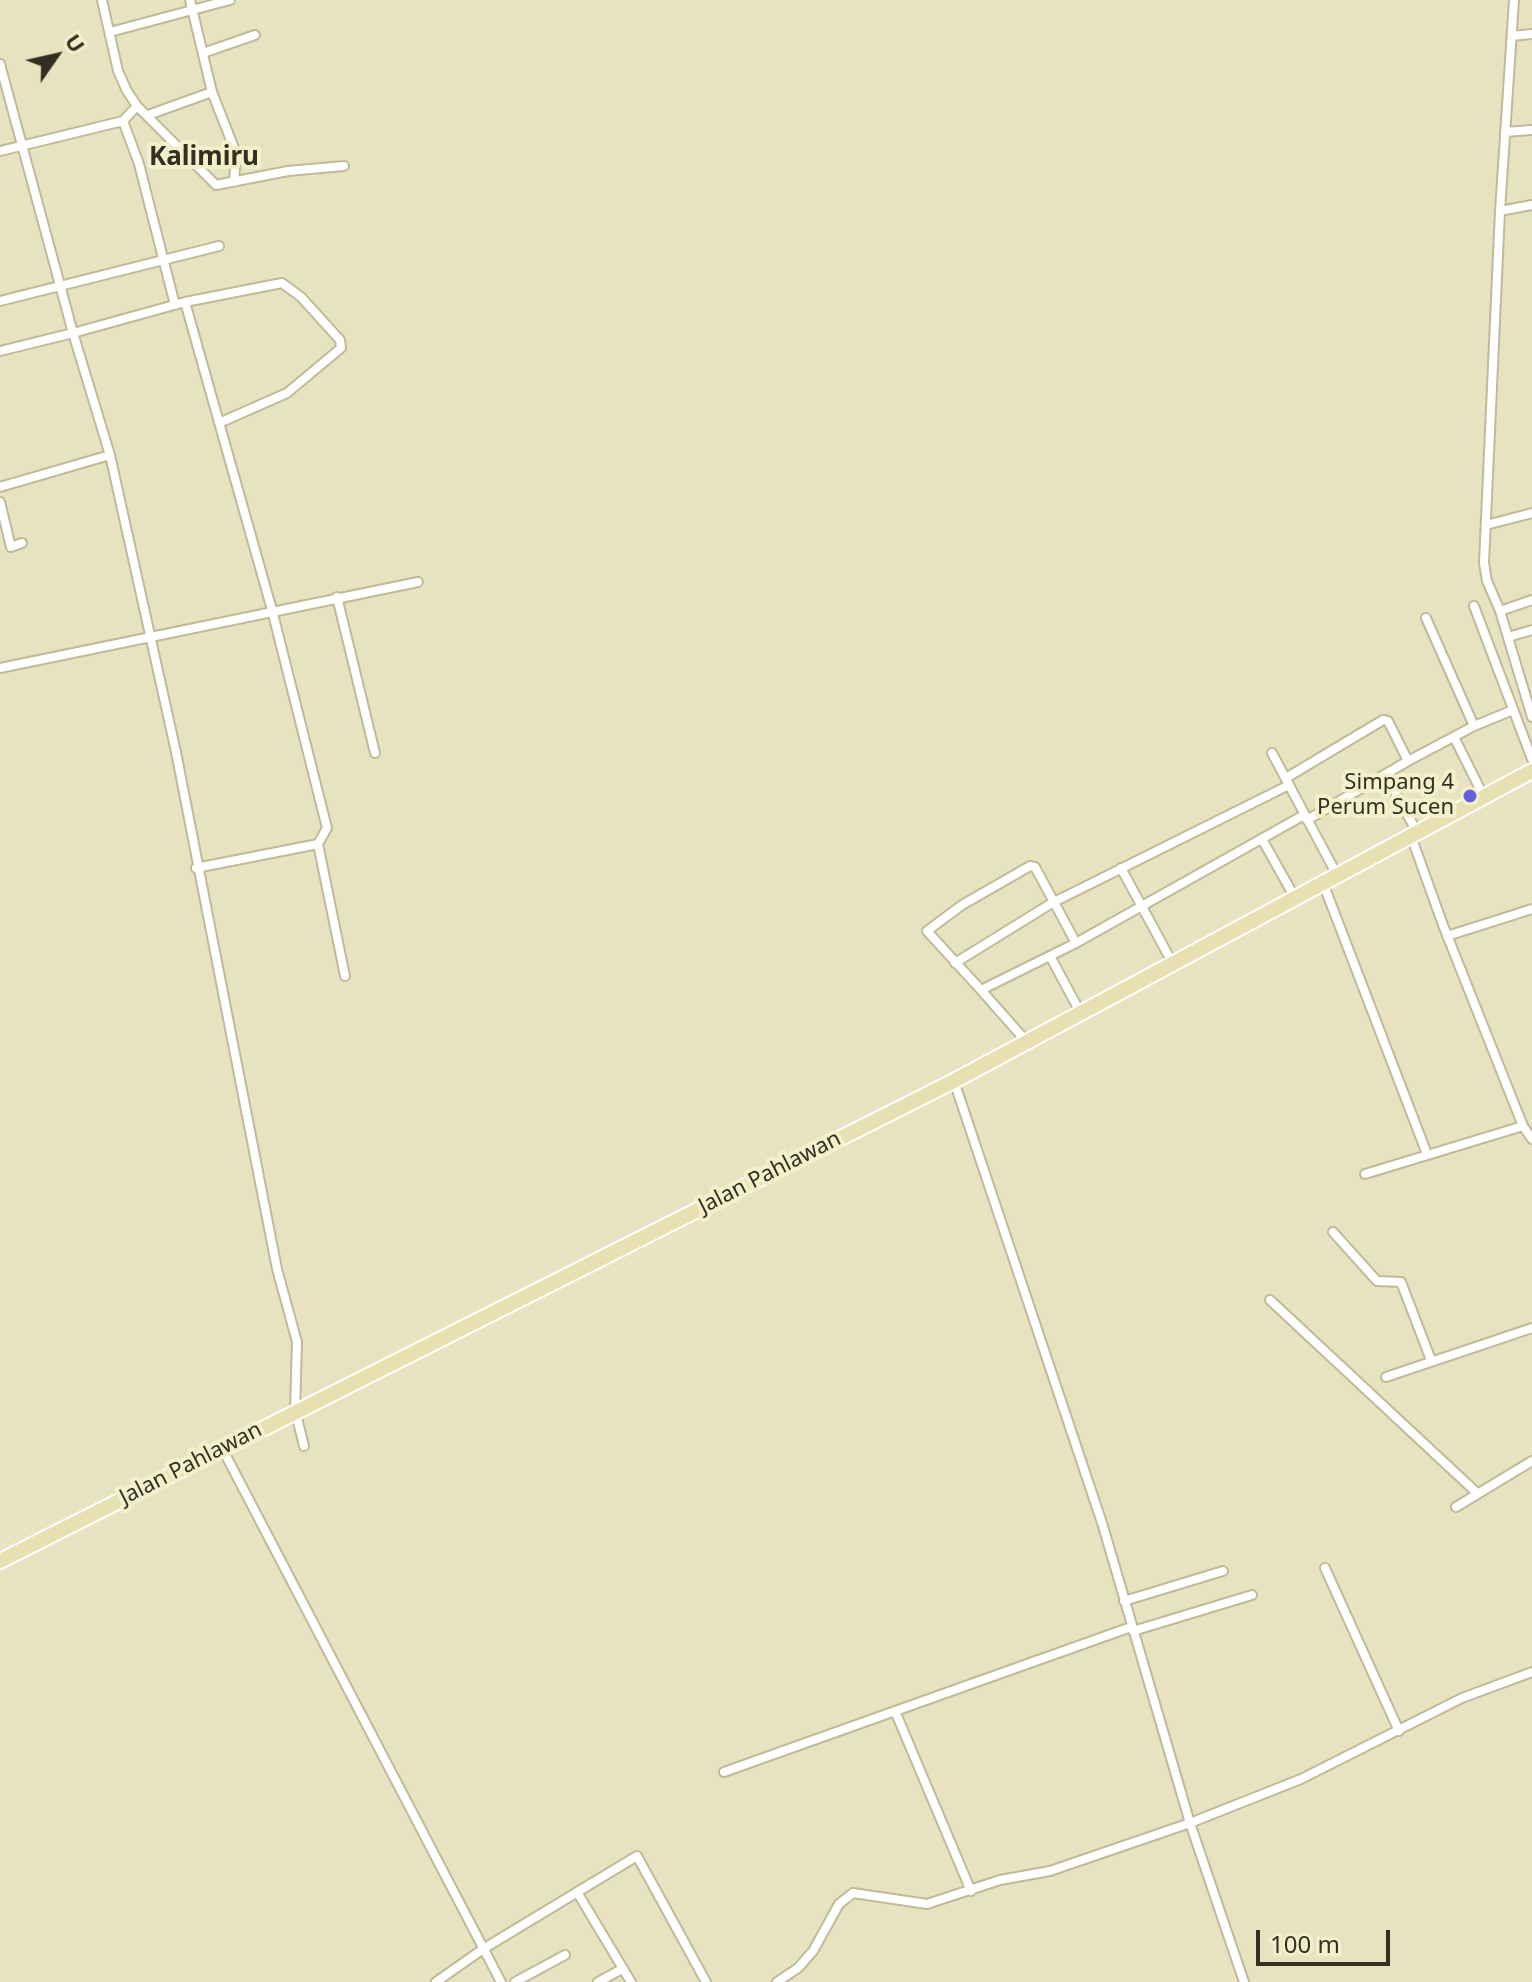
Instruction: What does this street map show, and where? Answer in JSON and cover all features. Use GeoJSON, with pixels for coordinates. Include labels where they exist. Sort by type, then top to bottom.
{"type":"FeatureCollection","features":[{"type":"Feature","properties":{"kind":"main road","name":"Jalan Pahlawan"},"geometry":{"type":"LineString","coordinates":[[0,1561],[954,1081],[1532,771]]}},
{"type":"Feature","properties":{"kind":"street"},"geometry":{"type":"LineString","coordinates":[[102,0],[118,71],[137,106],[216,185],[288,171],[344,166]]}},
{"type":"Feature","properties":{"kind":"street"},"geometry":{"type":"LineString","coordinates":[[190,0],[212,92],[236,153],[234,182]]}},
{"type":"Feature","properties":{"kind":"street"},"geometry":{"type":"LineString","coordinates":[[110,32],[230,0]]}},
{"type":"Feature","properties":{"kind":"street"},"geometry":{"type":"LineString","coordinates":[[1514,0],[1500,211],[1486,525],[1487,581],[1500,611],[1532,717]]}},
{"type":"Feature","properties":{"kind":"street"},"geometry":{"type":"LineString","coordinates":[[1512,36],[1532,34]]}},
{"type":"Feature","properties":{"kind":"street"},"geometry":{"type":"LineString","coordinates":[[203,53],[255,35]]}},
{"type":"Feature","properties":{"kind":"street"},"geometry":{"type":"LineString","coordinates":[[0,64],[73,333],[110,455],[148,638],[176,752],[196,868],[227,1006],[277,1269],[297,1342],[295,1410],[304,1446]]}},
{"type":"Feature","properties":{"kind":"street"},"geometry":{"type":"LineString","coordinates":[[148,115],[212,92]]}},
{"type":"Feature","properties":{"kind":"street"},"geometry":{"type":"LineString","coordinates":[[0,151],[123,121],[137,106]]}},
{"type":"Feature","properties":{"kind":"street"},"geometry":{"type":"LineString","coordinates":[[123,121],[139,164],[175,305]]}},
{"type":"Feature","properties":{"kind":"street"},"geometry":{"type":"LineString","coordinates":[[1505,132],[1532,130]]}},
{"type":"Feature","properties":{"kind":"street"},"geometry":{"type":"LineString","coordinates":[[1500,211],[1532,205]]}},
{"type":"Feature","properties":{"kind":"street"},"geometry":{"type":"LineString","coordinates":[[0,301],[219,246]]}},
{"type":"Feature","properties":{"kind":"street"},"geometry":{"type":"LineString","coordinates":[[0,351],[185,302],[282,283],[301,297],[340,340],[341,348],[287,393],[219,423]]}},
{"type":"Feature","properties":{"kind":"street"},"geometry":{"type":"LineString","coordinates":[[185,302],[272,610],[327,828],[318,844],[345,976]]}},
{"type":"Feature","properties":{"kind":"street"},"geometry":{"type":"LineString","coordinates":[[0,487],[110,455]]}},
{"type":"Feature","properties":{"kind":"street"},"geometry":{"type":"LineString","coordinates":[[0,504],[11,547],[22,543]]}},
{"type":"Feature","properties":{"kind":"street"},"geometry":{"type":"LineString","coordinates":[[1486,525],[1532,513]]}},
{"type":"Feature","properties":{"kind":"street"},"geometry":{"type":"LineString","coordinates":[[0,668],[418,582]]}},
{"type":"Feature","properties":{"kind":"street"},"geometry":{"type":"LineString","coordinates":[[337,597],[375,753]]}},
{"type":"Feature","properties":{"kind":"street"},"geometry":{"type":"LineString","coordinates":[[1500,611],[1532,600]]}},
{"type":"Feature","properties":{"kind":"street"},"geometry":{"type":"LineString","coordinates":[[1474,606],[1532,759]]}},
{"type":"Feature","properties":{"kind":"street"},"geometry":{"type":"LineString","coordinates":[[1426,618],[1474,726]]}},
{"type":"Feature","properties":{"kind":"street"},"geometry":{"type":"LineString","coordinates":[[1508,637],[1532,630]]}},
{"type":"Feature","properties":{"kind":"street"},"geometry":{"type":"LineString","coordinates":[[981,990],[1076,943],[1474,726],[1513,710]]}},
{"type":"Feature","properties":{"kind":"street"},"geometry":{"type":"LineString","coordinates":[[955,963],[1052,903],[1287,782],[1383,720],[1388,721],[1408,761]]}},
{"type":"Feature","properties":{"kind":"street"},"geometry":{"type":"LineString","coordinates":[[1454,737],[1483,795]]}},
{"type":"Feature","properties":{"kind":"street"},"geometry":{"type":"LineString","coordinates":[[1272,753],[1337,875]]}},
{"type":"Feature","properties":{"kind":"street"},"geometry":{"type":"LineString","coordinates":[[1385,774],[1414,834],[1447,936],[1523,1126],[1532,1139]]}},
{"type":"Feature","properties":{"kind":"street"},"geometry":{"type":"LineString","coordinates":[[1262,839],[1295,898]]}},
{"type":"Feature","properties":{"kind":"street"},"geometry":{"type":"LineString","coordinates":[[196,868],[318,844]]}},
{"type":"Feature","properties":{"kind":"street"},"geometry":{"type":"LineString","coordinates":[[1026,1041],[927,931],[962,905],[1030,866],[1035,867],[1076,943]]}},
{"type":"Feature","properties":{"kind":"street"},"geometry":{"type":"LineString","coordinates":[[1121,868],[1173,964]]}},
{"type":"Feature","properties":{"kind":"street"},"geometry":{"type":"LineString","coordinates":[[1323,883],[1427,1154]]}},
{"type":"Feature","properties":{"kind":"street"},"geometry":{"type":"LineString","coordinates":[[1447,936],[1532,909]]}},
{"type":"Feature","properties":{"kind":"street"},"geometry":{"type":"LineString","coordinates":[[1050,956],[1080,1012]]}},
{"type":"Feature","properties":{"kind":"street"},"geometry":{"type":"LineString","coordinates":[[954,1081],[1103,1526],[1190,1823],[1244,1982]]}},
{"type":"Feature","properties":{"kind":"street"},"geometry":{"type":"LineString","coordinates":[[1365,1174],[1523,1126]]}},
{"type":"Feature","properties":{"kind":"street"},"geometry":{"type":"LineString","coordinates":[[1333,1232],[1377,1281],[1401,1282],[1431,1360]]}},
{"type":"Feature","properties":{"kind":"street"},"geometry":{"type":"LineString","coordinates":[[1270,1300],[1477,1493]]}},
{"type":"Feature","properties":{"kind":"street"},"geometry":{"type":"LineString","coordinates":[[1386,1377],[1532,1328]]}},
{"type":"Feature","properties":{"kind":"street"},"geometry":{"type":"LineString","coordinates":[[223,1450],[501,1982]]}},
{"type":"Feature","properties":{"kind":"street"},"geometry":{"type":"LineString","coordinates":[[1456,1507],[1532,1461]]}},
{"type":"Feature","properties":{"kind":"street"},"geometry":{"type":"LineString","coordinates":[[1325,1568],[1399,1731]]}},
{"type":"Feature","properties":{"kind":"street"},"geometry":{"type":"LineString","coordinates":[[1124,1601],[1223,1571]]}},
{"type":"Feature","properties":{"kind":"street"},"geometry":{"type":"LineString","coordinates":[[724,1772],[1132,1629],[1252,1595]]}},
{"type":"Feature","properties":{"kind":"street"},"geometry":{"type":"LineString","coordinates":[[777,1982],[798,1968],[813,1951],[839,1904],[853,1893],[927,1904],[1000,1880],[1050,1871],[1190,1823],[1301,1779],[1462,1698],[1532,1672]]}},
{"type":"Feature","properties":{"kind":"street"},"geometry":{"type":"LineString","coordinates":[[895,1711],[971,1891]]}},
{"type":"Feature","properties":{"kind":"street"},"geometry":{"type":"LineString","coordinates":[[439,1981],[483,1949],[633,1857],[640,1858],[706,1982]]}},
{"type":"Feature","properties":{"kind":"street"},"geometry":{"type":"LineString","coordinates":[[577,1892],[631,1982]]}},
{"type":"Feature","properties":{"kind":"street"},"geometry":{"type":"LineString","coordinates":[[515,1982],[565,1955]]}},
{"type":"Feature","properties":{"kind":"street"},"geometry":{"type":"LineString","coordinates":[[598,1982],[622,1969]]}},
{"type":"Feature","properties":{"kind":"place","name":"Simpang 4 Perum Sucen"},"geometry":{"type":"Point","coordinates":[1470,796]}},
{"type":"Feature","properties":{"kind":"district","name":"Kalimiru"},"geometry":{"type":"Point","coordinates":[204,158]}}]}
